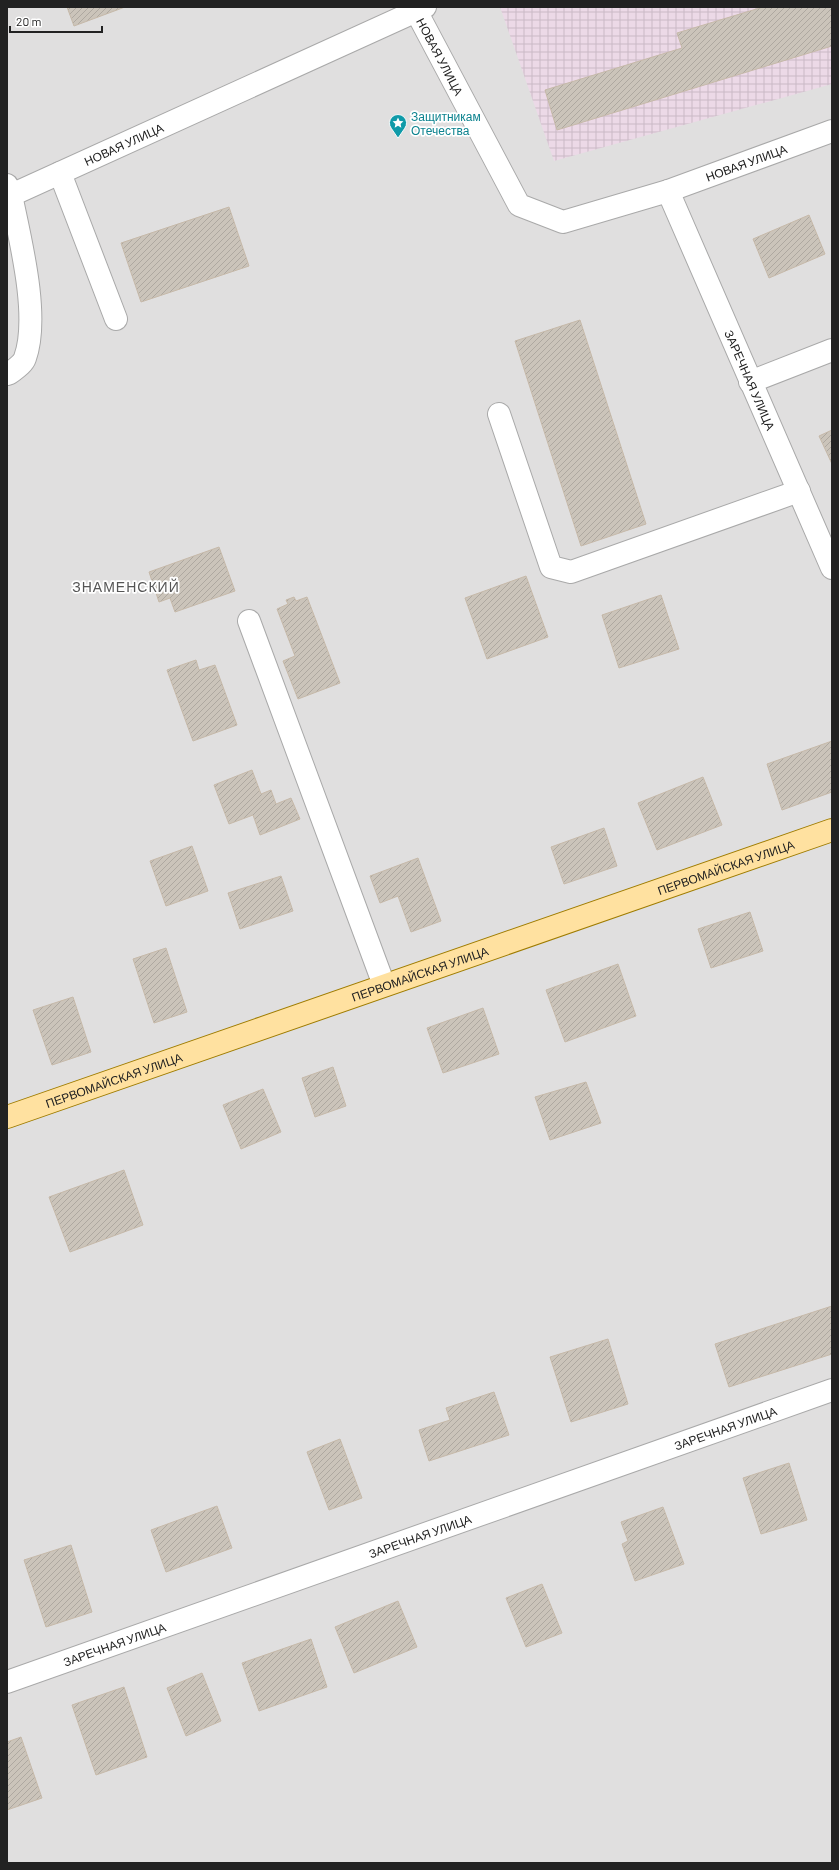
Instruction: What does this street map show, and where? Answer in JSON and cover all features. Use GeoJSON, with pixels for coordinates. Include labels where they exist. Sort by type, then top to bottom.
{"type":"FeatureCollection","features":[{"type":"Feature","properties":{"kind":"main road","name":"ПЕРВОМАЙСКАЯ УЛИЦА"},"geometry":{"type":"LineString","coordinates":[[7,1117],[832,830]]}},
{"type":"Feature","properties":{"kind":"street","name":"НОВАЯ УЛИЦА"},"geometry":{"type":"LineString","coordinates":[[8,192],[60,173],[418,8],[519,206],[563,222],[668,191],[832,131]]}},
{"type":"Feature","properties":{"kind":"street"},"geometry":{"type":"LineString","coordinates":[[60,173],[116,319]]}},
{"type":"Feature","properties":{"kind":"street","name":"ЗАРЕЧНАЯ УЛИЦА"},"geometry":{"type":"LineString","coordinates":[[668,191],[832,568]]}},
{"type":"Feature","properties":{"kind":"street"},"geometry":{"type":"LineString","coordinates":[[7,374],[25,360],[31,332],[25,267],[8,192]]}},
{"type":"Feature","properties":{"kind":"street"},"geometry":{"type":"LineString","coordinates":[[750,382],[832,350]]}},
{"type":"Feature","properties":{"kind":"street"},"geometry":{"type":"LineString","coordinates":[[499,414],[551,567],[571,572],[799,491]]}},
{"type":"Feature","properties":{"kind":"street"},"geometry":{"type":"LineString","coordinates":[[249,621],[384,985]]}},
{"type":"Feature","properties":{"kind":"street","name":"ЗАРЕЧНАЯ УЛИЦА"},"geometry":{"type":"LineString","coordinates":[[7,1682],[832,1390]]}},
{"type":"Feature","properties":{"kind":"shaded area","name":"ЗНАМЕНСКИЙ"},"geometry":{"type":"Polygon","coordinates":[[[7,7],[832,7],[832,1863],[7,1863],[7,7]]]}},
{"type":"Feature","properties":{"kind":"shaded area"},"geometry":{"type":"Polygon","coordinates":[[[500,7],[832,7],[832,84],[554,161],[500,7]]]}},
{"type":"Feature","properties":{"kind":"building"},"geometry":{"type":"Polygon","coordinates":[[[67,7],[125,7],[74,26],[67,7]]]}},
{"type":"Feature","properties":{"kind":"building"},"geometry":{"type":"Polygon","coordinates":[[[763,7],[832,7],[832,46],[557,130],[545,90],[682,48],[677,33],[763,7]]]}},
{"type":"Feature","properties":{"kind":"building"},"geometry":{"type":"Polygon","coordinates":[[[229,207],[249,266],[141,302],[121,243],[229,207]]]}},
{"type":"Feature","properties":{"kind":"building"},"geometry":{"type":"Polygon","coordinates":[[[809,215],[825,254],[769,278],[753,239],[809,215]]]}},
{"type":"Feature","properties":{"kind":"building"},"geometry":{"type":"Polygon","coordinates":[[[580,320],[646,524],[581,546],[515,341],[580,320]]]}},
{"type":"Feature","properties":{"kind":"building"},"geometry":{"type":"Polygon","coordinates":[[[832,430],[832,464],[819,436],[832,430]]]}},
{"type":"Feature","properties":{"kind":"building"},"geometry":{"type":"Polygon","coordinates":[[[219,547],[235,591],[175,612],[170,598],[159,602],[149,572],[219,547]]]}},
{"type":"Feature","properties":{"kind":"building"},"geometry":{"type":"Polygon","coordinates":[[[526,576],[548,637],[487,659],[465,598],[526,576]]]}},
{"type":"Feature","properties":{"kind":"building"},"geometry":{"type":"Polygon","coordinates":[[[661,595],[679,649],[619,668],[602,615],[661,595]]]}},
{"type":"Feature","properties":{"kind":"building"},"geometry":{"type":"Polygon","coordinates":[[[294,597],[296,601],[307,597],[340,683],[298,699],[283,661],[295,656],[277,609],[288,604],[286,600],[294,597]]]}},
{"type":"Feature","properties":{"kind":"building"},"geometry":{"type":"Polygon","coordinates":[[[196,660],[199,670],[215,665],[237,725],[193,741],[167,670],[196,660]]]}},
{"type":"Feature","properties":{"kind":"building"},"geometry":{"type":"Polygon","coordinates":[[[832,741],[832,792],[782,810],[767,764],[832,741]]]}},
{"type":"Feature","properties":{"kind":"building"},"geometry":{"type":"Polygon","coordinates":[[[252,770],[261,794],[271,790],[276,804],[291,798],[300,819],[260,835],[253,815],[229,824],[214,785],[252,770]]]}},
{"type":"Feature","properties":{"kind":"building"},"geometry":{"type":"Polygon","coordinates":[[[703,777],[722,825],[657,850],[638,803],[703,777]]]}},
{"type":"Feature","properties":{"kind":"building"},"geometry":{"type":"Polygon","coordinates":[[[604,828],[617,866],[564,884],[551,847],[604,828]]]}},
{"type":"Feature","properties":{"kind":"building"},"geometry":{"type":"Polygon","coordinates":[[[192,846],[208,891],[166,906],[150,861],[192,846]]]}},
{"type":"Feature","properties":{"kind":"building"},"geometry":{"type":"Polygon","coordinates":[[[418,858],[441,921],[411,932],[398,896],[380,903],[370,876],[418,858]]]}},
{"type":"Feature","properties":{"kind":"building"},"geometry":{"type":"Polygon","coordinates":[[[281,876],[293,911],[240,929],[228,893],[281,876]]]}},
{"type":"Feature","properties":{"kind":"building"},"geometry":{"type":"Polygon","coordinates":[[[750,912],[763,951],[711,968],[698,929],[750,912]]]}},
{"type":"Feature","properties":{"kind":"building"},"geometry":{"type":"Polygon","coordinates":[[[166,948],[187,1012],[154,1023],[133,959],[166,948]]]}},
{"type":"Feature","properties":{"kind":"building"},"geometry":{"type":"Polygon","coordinates":[[[618,964],[636,1016],[565,1042],[546,990],[618,964]]]}},
{"type":"Feature","properties":{"kind":"building"},"geometry":{"type":"Polygon","coordinates":[[[73,997],[91,1052],[52,1065],[33,1010],[73,997]]]}},
{"type":"Feature","properties":{"kind":"building"},"geometry":{"type":"Polygon","coordinates":[[[483,1008],[499,1054],[443,1073],[427,1028],[483,1008]]]}},
{"type":"Feature","properties":{"kind":"building"},"geometry":{"type":"Polygon","coordinates":[[[333,1067],[346,1106],[315,1117],[302,1078],[333,1067]]]}},
{"type":"Feature","properties":{"kind":"building"},"geometry":{"type":"Polygon","coordinates":[[[586,1082],[601,1123],[550,1140],[535,1097],[586,1082]]]}},
{"type":"Feature","properties":{"kind":"building"},"geometry":{"type":"Polygon","coordinates":[[[263,1089],[281,1132],[241,1149],[223,1105],[263,1089]]]}},
{"type":"Feature","properties":{"kind":"building"},"geometry":{"type":"Polygon","coordinates":[[[124,1170],[143,1225],[70,1252],[49,1197],[124,1170]]]}},
{"type":"Feature","properties":{"kind":"building"},"geometry":{"type":"Polygon","coordinates":[[[832,1306],[832,1354],[729,1387],[715,1344],[832,1306]]]}},
{"type":"Feature","properties":{"kind":"building"},"geometry":{"type":"Polygon","coordinates":[[[608,1339],[628,1404],[571,1422],[550,1357],[608,1339]]]}},
{"type":"Feature","properties":{"kind":"building"},"geometry":{"type":"Polygon","coordinates":[[[494,1392],[509,1435],[429,1461],[419,1430],[450,1420],[446,1408],[494,1392]]]}},
{"type":"Feature","properties":{"kind":"building"},"geometry":{"type":"Polygon","coordinates":[[[340,1439],[362,1498],[329,1510],[307,1452],[340,1439]]]}},
{"type":"Feature","properties":{"kind":"building"},"geometry":{"type":"Polygon","coordinates":[[[789,1463],[807,1520],[761,1534],[743,1478],[789,1463]]]}},
{"type":"Feature","properties":{"kind":"building"},"geometry":{"type":"Polygon","coordinates":[[[217,1506],[232,1548],[166,1572],[151,1530],[217,1506]]]}},
{"type":"Feature","properties":{"kind":"building"},"geometry":{"type":"Polygon","coordinates":[[[663,1507],[684,1564],[635,1581],[622,1544],[628,1541],[621,1522],[663,1507]]]}},
{"type":"Feature","properties":{"kind":"building"},"geometry":{"type":"Polygon","coordinates":[[[71,1545],[92,1612],[46,1627],[24,1560],[71,1545]]]}},
{"type":"Feature","properties":{"kind":"building"},"geometry":{"type":"Polygon","coordinates":[[[542,1584],[562,1633],[526,1647],[506,1598],[542,1584]]]}},
{"type":"Feature","properties":{"kind":"building"},"geometry":{"type":"Polygon","coordinates":[[[398,1601],[417,1647],[354,1673],[335,1627],[398,1601]]]}},
{"type":"Feature","properties":{"kind":"building"},"geometry":{"type":"Polygon","coordinates":[[[311,1639],[327,1687],[259,1711],[242,1663],[311,1639]]]}},
{"type":"Feature","properties":{"kind":"building"},"geometry":{"type":"Polygon","coordinates":[[[202,1673],[221,1721],[186,1736],[167,1688],[202,1673]]]}},
{"type":"Feature","properties":{"kind":"building"},"geometry":{"type":"Polygon","coordinates":[[[124,1687],[147,1757],[96,1775],[72,1705],[124,1687]]]}},
{"type":"Feature","properties":{"kind":"building"},"geometry":{"type":"Polygon","coordinates":[[[21,1737],[42,1798],[7,1810],[7,1742],[21,1737]]]}},
{"type":"Feature","properties":{"kind":"place","name":"Защитникам Отечества"},"geometry":{"type":"Point","coordinates":[398,138]}},
{"type":"Feature","properties":{"kind":"district","name":"ЗНАМЕНСКИЙ"},"geometry":{"type":"Point","coordinates":[126,586]}}]}
